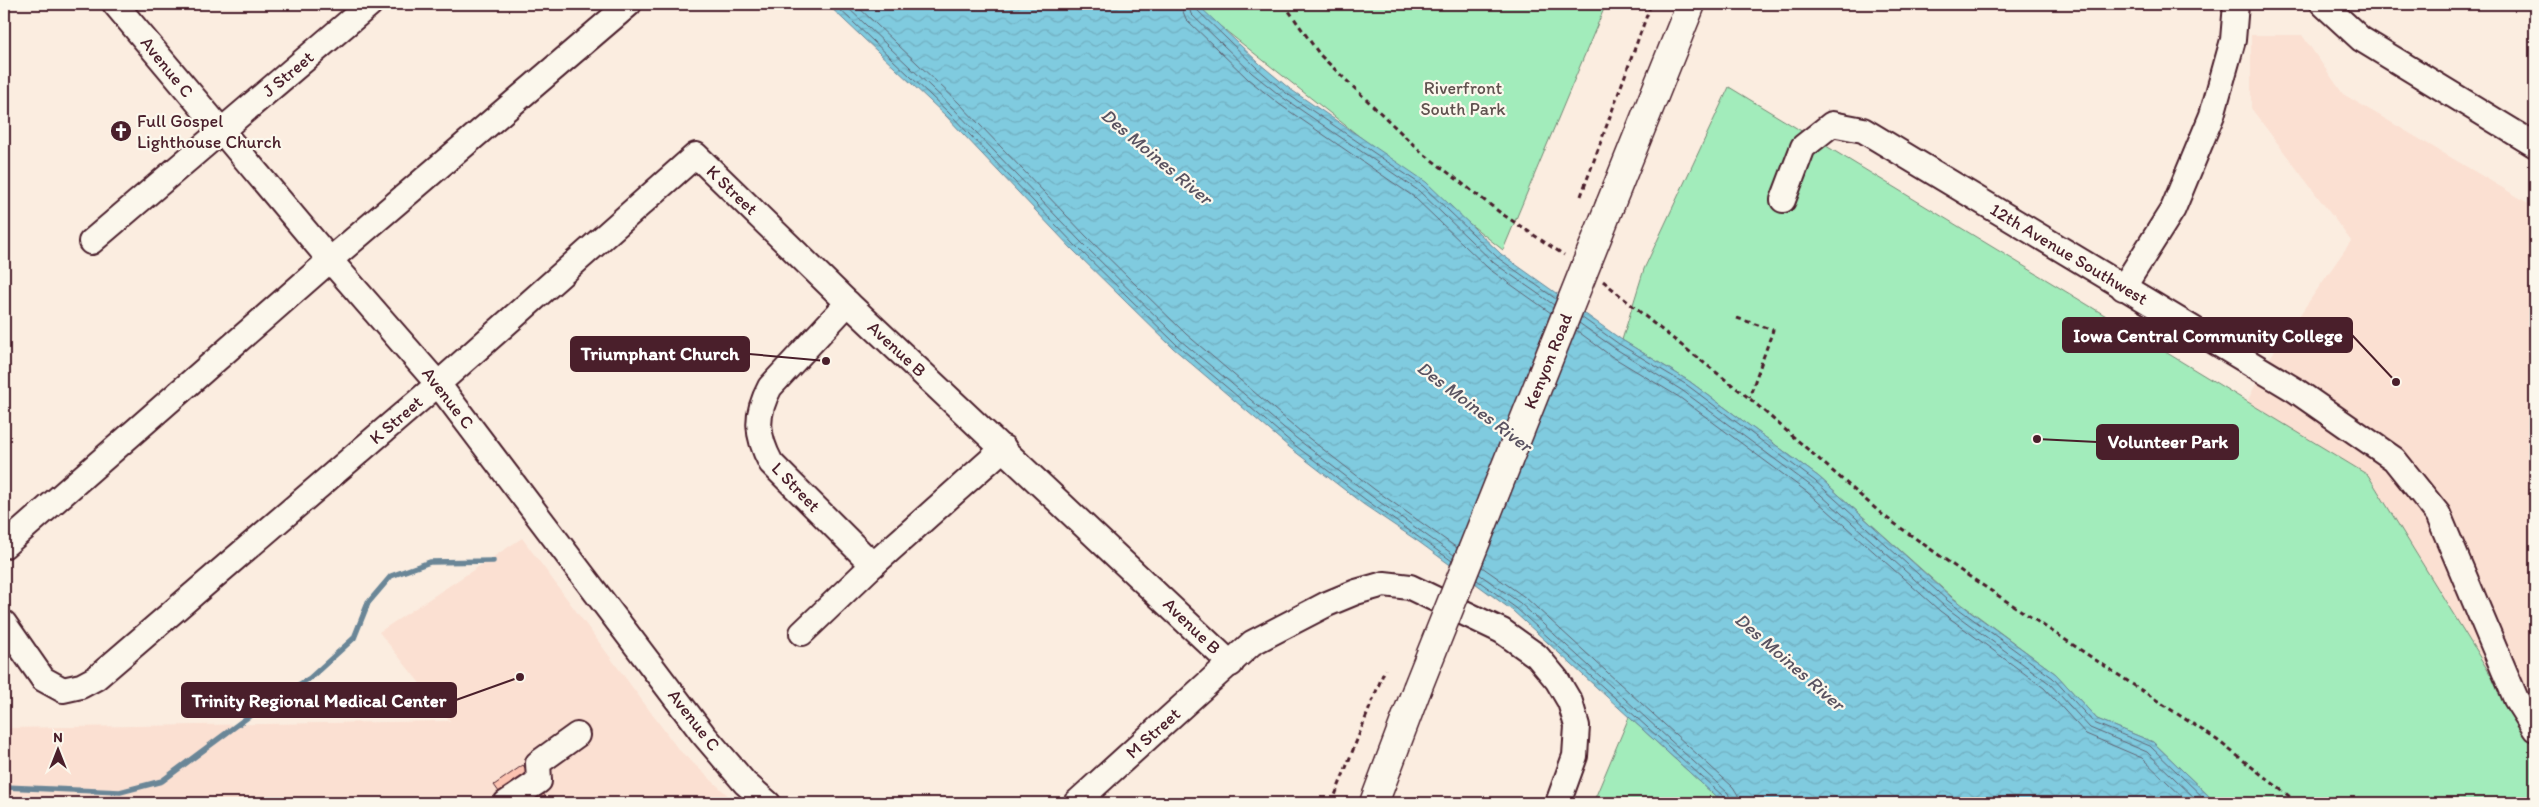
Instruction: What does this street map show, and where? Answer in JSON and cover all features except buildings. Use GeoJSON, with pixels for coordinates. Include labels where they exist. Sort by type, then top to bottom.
{"type":"FeatureCollection","features":[{"type":"Feature","properties":{"kind":"main road","name":"Kenyon Road"},"geometry":{"type":"LineString","coordinates":[[1374,803],[1417,689],[1691,4]]}},
{"type":"Feature","properties":{"kind":"street","name":"J Street"},"geometry":{"type":"LineString","coordinates":[[91,242],[370,4]]}},
{"type":"Feature","properties":{"kind":"street"},"geometry":{"type":"LineString","coordinates":[[4,546],[330,260],[629,4]]}},
{"type":"Feature","properties":{"kind":"street"},"geometry":{"type":"LineString","coordinates":[[2124,288],[2173,209],[2212,115],[2233,40],[2236,4]]}},
{"type":"Feature","properties":{"kind":"street"},"geometry":{"type":"LineString","coordinates":[[2323,4],[2361,39],[2535,145]]}},
{"type":"Feature","properties":{"kind":"street","name":"Avenue C"},"geometry":{"type":"LineString","coordinates":[[123,7],[220,132],[438,384],[703,734],[745,783],[768,803]]}},
{"type":"Feature","properties":{"kind":"street","name":"12th Avenue Southwest"},"geometry":{"type":"LineString","coordinates":[[1782,200],[1803,148],[1832,124],[1863,130],[2295,390],[2394,458],[2438,514],[2516,699],[2535,729]]}},
{"type":"Feature","properties":{"kind":"street","name":"K Street"},"geometry":{"type":"LineString","coordinates":[[4,623],[43,679],[63,690],[82,686],[96,678],[438,384],[696,155],[848,303]]}},
{"type":"Feature","properties":{"kind":"street","name":"Avenue B"},"geometry":{"type":"LineString","coordinates":[[848,303],[1231,664],[1252,643],[1327,604],[1356,592],[1384,584],[1410,587],[1502,631],[1537,656],[1557,680],[1570,702],[1577,726],[1575,756],[1558,803]]}},
{"type":"Feature","properties":{"kind":"street","name":"L Street"},"geometry":{"type":"LineString","coordinates":[[848,303],[770,387],[761,403],[759,420],[760,443],[771,463],[873,565]]}},
{"type":"Feature","properties":{"kind":"street"},"geometry":{"type":"LineString","coordinates":[[802,633],[873,565],[1004,448]]}},
{"type":"Feature","properties":{"kind":"street","name":"M Street"},"geometry":{"type":"LineString","coordinates":[[1076,803],[1231,664]]}},
{"type":"Feature","properties":{"kind":"street"},"geometry":{"type":"LineString","coordinates":[[506,803],[540,781],[538,763],[577,735]]}},
{"type":"Feature","properties":{"kind":"path"},"geometry":{"type":"LineString","coordinates":[[1284,4],[1320,55],[1420,151],[1502,214],[1567,257]]}},
{"type":"Feature","properties":{"kind":"path"},"geometry":{"type":"LineString","coordinates":[[1581,196],[1651,4]]}},
{"type":"Feature","properties":{"kind":"path"},"geometry":{"type":"LineString","coordinates":[[1600,279],[1749,398],[1884,516],[1964,573],[2217,740],[2298,803]]}},
{"type":"Feature","properties":{"kind":"path"},"geometry":{"type":"LineString","coordinates":[[1737,318],[1773,330],[1749,398]]}},
{"type":"Feature","properties":{"kind":"path"},"geometry":{"type":"LineString","coordinates":[[1332,803],[1385,669]]}},
{"type":"Feature","properties":{"kind":"shaded area"},"geometry":{"type":"Polygon","coordinates":[[[2251,35],[2302,35],[2343,94],[2535,207],[2535,747],[2368,475],[2247,402],[2267,362],[2351,241],[2251,108],[2251,35]]]}},
{"type":"Feature","properties":{"kind":"shaded area"},"geometry":{"type":"Polygon","coordinates":[[[522,538],[678,749],[736,803],[4,803],[4,728],[450,721],[379,632],[522,538]]]}},
{"type":"Feature","properties":{"kind":"green space","name":"Riverfront South Park"},"geometry":{"type":"Polygon","coordinates":[[[1192,4],[1606,4],[1503,250],[1192,4]]]}},
{"type":"Feature","properties":{"kind":"green space"},"geometry":{"type":"Polygon","coordinates":[[[1729,87],[2368,475],[2535,747],[2535,803],[2216,803],[2153,742],[2097,719],[2056,674],[1952,597],[1819,477],[1689,381],[1622,340],[1644,269],[1729,87]]]}},
{"type":"Feature","properties":{"kind":"green space"},"geometry":{"type":"Polygon","coordinates":[[[1629,717],[1723,803],[1593,803],[1629,717]]]}},
{"type":"Feature","properties":{"kind":"water","name":"Des Moines River"},"geometry":{"type":"Polygon","coordinates":[[[827,4],[1197,4],[1260,64],[1290,89],[1426,182],[1501,254],[1622,340],[1689,381],[1819,477],[1951,597],[2056,674],[2097,719],[2153,742],[2216,803],[1723,803],[1513,611],[1419,542],[1363,504],[1289,447],[1173,348],[1072,249],[946,116],[827,4]]]}},
{"type":"Feature","properties":{"kind":"waterway"},"geometry":{"type":"LineString","coordinates":[[4,787],[120,792],[162,781],[260,708],[310,678],[354,638],[368,603],[391,576],[430,562],[493,561]]}},
{"type":"Feature","properties":{"kind":"place","name":"Full Gospel Lighthouse Church"},"geometry":{"type":"Point","coordinates":[121,131]}},
{"type":"Feature","properties":{"kind":"place","name":"Triumphant Church"},"geometry":{"type":"Point","coordinates":[826,361]}},
{"type":"Feature","properties":{"kind":"place","name":"Iowa Central Community College"},"geometry":{"type":"Point","coordinates":[2396,382]}},
{"type":"Feature","properties":{"kind":"place","name":"Volunteer Park"},"geometry":{"type":"Point","coordinates":[2037,439]}},
{"type":"Feature","properties":{"kind":"place","name":"Trinity Regional Medical Center"},"geometry":{"type":"Point","coordinates":[520,677]}}]}
